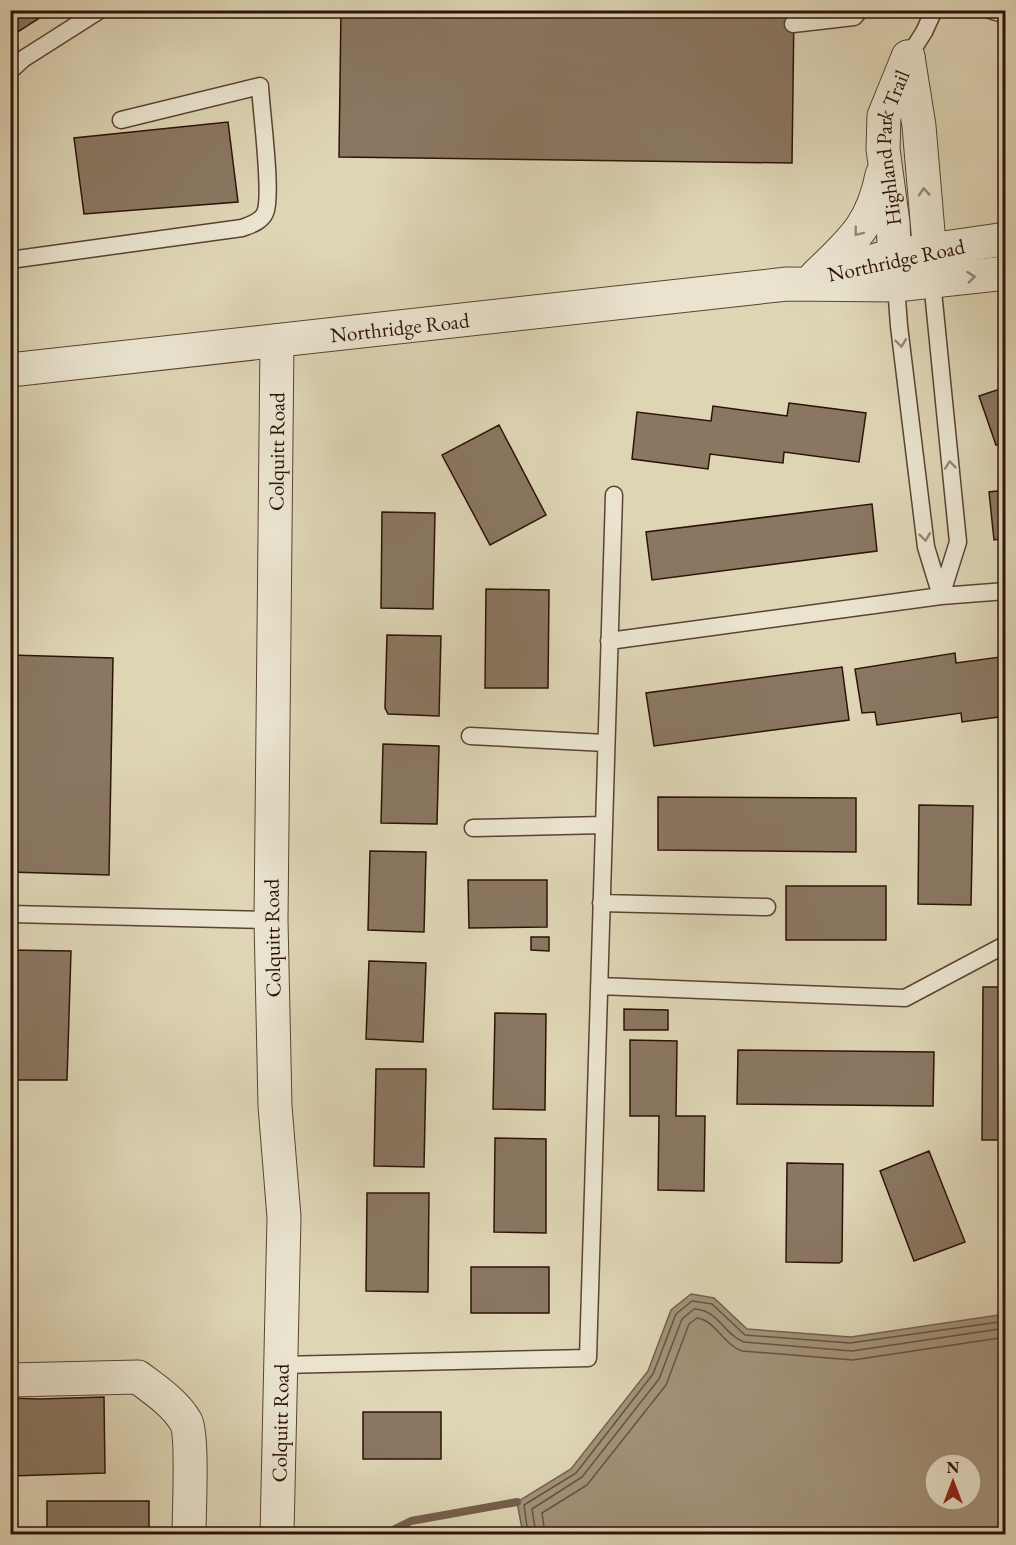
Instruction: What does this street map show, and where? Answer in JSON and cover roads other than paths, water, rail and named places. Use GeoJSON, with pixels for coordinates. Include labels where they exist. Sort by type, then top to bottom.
{"type":"FeatureCollection","features":[{"type":"Feature","properties":{"kind":"street","name":"Highland Park Trail"},"geometry":{"type":"LineString","coordinates":[[895,270],[893,223],[885,159],[884,116],[908,57]]}},
{"type":"Feature","properties":{"kind":"street","name":"Highland Park Trail"},"geometry":{"type":"LineString","coordinates":[[908,57],[919,126],[931,266]]}},
{"type":"Feature","properties":{"kind":"street"},"geometry":{"type":"LineString","coordinates":[[801,280],[850,242],[869,218],[878,195],[885,159]]}},
{"type":"Feature","properties":{"kind":"street","name":"Northridge Road"},"geometry":{"type":"LineString","coordinates":[[931,266],[1005,239]]}},
{"type":"Feature","properties":{"kind":"street","name":"Northridge Road"},"geometry":{"type":"LineString","coordinates":[[15,373],[931,266],[1005,273]]}},
{"type":"Feature","properties":{"kind":"street","name":"Colquitt Road"},"geometry":{"type":"LineString","coordinates":[[277,1534],[284,1217],[275,1106],[271,920],[278,341]]}},
{"type":"Feature","properties":{"kind":"street"},"geometry":{"type":"LineString","coordinates":[[10,1380],[138,1377],[169,1401],[187,1424],[190,1460],[189,1534]]}},
{"type":"Feature","properties":{"kind":"lane"},"geometry":{"type":"LineString","coordinates":[[10,71],[23,59],[100,10]]}},
{"type":"Feature","properties":{"kind":"lane"},"geometry":{"type":"LineString","coordinates":[[794,24],[854,17],[860,10]]}},
{"type":"Feature","properties":{"kind":"lane"},"geometry":{"type":"LineString","coordinates":[[908,57],[924,32],[934,10]]}},
{"type":"Feature","properties":{"kind":"lane"},"geometry":{"type":"LineString","coordinates":[[990,10],[1005,15]]}},
{"type":"Feature","properties":{"kind":"lane"},"geometry":{"type":"LineString","coordinates":[[10,260],[242,228],[259,220],[264,214],[267,191],[260,86],[121,120]]}},
{"type":"Feature","properties":{"kind":"lane"},"geometry":{"type":"LineString","coordinates":[[931,266],[958,542],[941,596]]}},
{"type":"Feature","properties":{"kind":"lane"},"geometry":{"type":"LineString","coordinates":[[895,270],[899,326],[926,547],[941,596]]}},
{"type":"Feature","properties":{"kind":"lane"},"geometry":{"type":"LineString","coordinates":[[280,1365],[588,1358],[614,495]]}},
{"type":"Feature","properties":{"kind":"lane"},"geometry":{"type":"LineString","coordinates":[[609,641],[941,596],[1005,591]]}},
{"type":"Feature","properties":{"kind":"lane"},"geometry":{"type":"LineString","coordinates":[[470,736],[606,743]]}},
{"type":"Feature","properties":{"kind":"lane"},"geometry":{"type":"LineString","coordinates":[[473,828],[604,825]]}},
{"type":"Feature","properties":{"kind":"lane"},"geometry":{"type":"LineString","coordinates":[[601,903],[767,907]]}},
{"type":"Feature","properties":{"kind":"lane"},"geometry":{"type":"LineString","coordinates":[[10,914],[271,920]]}},
{"type":"Feature","properties":{"kind":"lane"},"geometry":{"type":"LineString","coordinates":[[599,986],[905,998],[1001,947],[1005,947]]}},
{"type":"Feature","properties":{"kind":"water"},"geometry":{"type":"Polygon","coordinates":[[[691,1294],[714,1298],[747,1329],[851,1337],[1005,1314],[1005,1534],[523,1534],[517,1502],[571,1469],[648,1371],[671,1310],[691,1294]]]}},
{"type":"Feature","properties":{"kind":"waterway"},"geometry":{"type":"LineString","coordinates":[[385,1534],[411,1521],[517,1502]]}}]}
